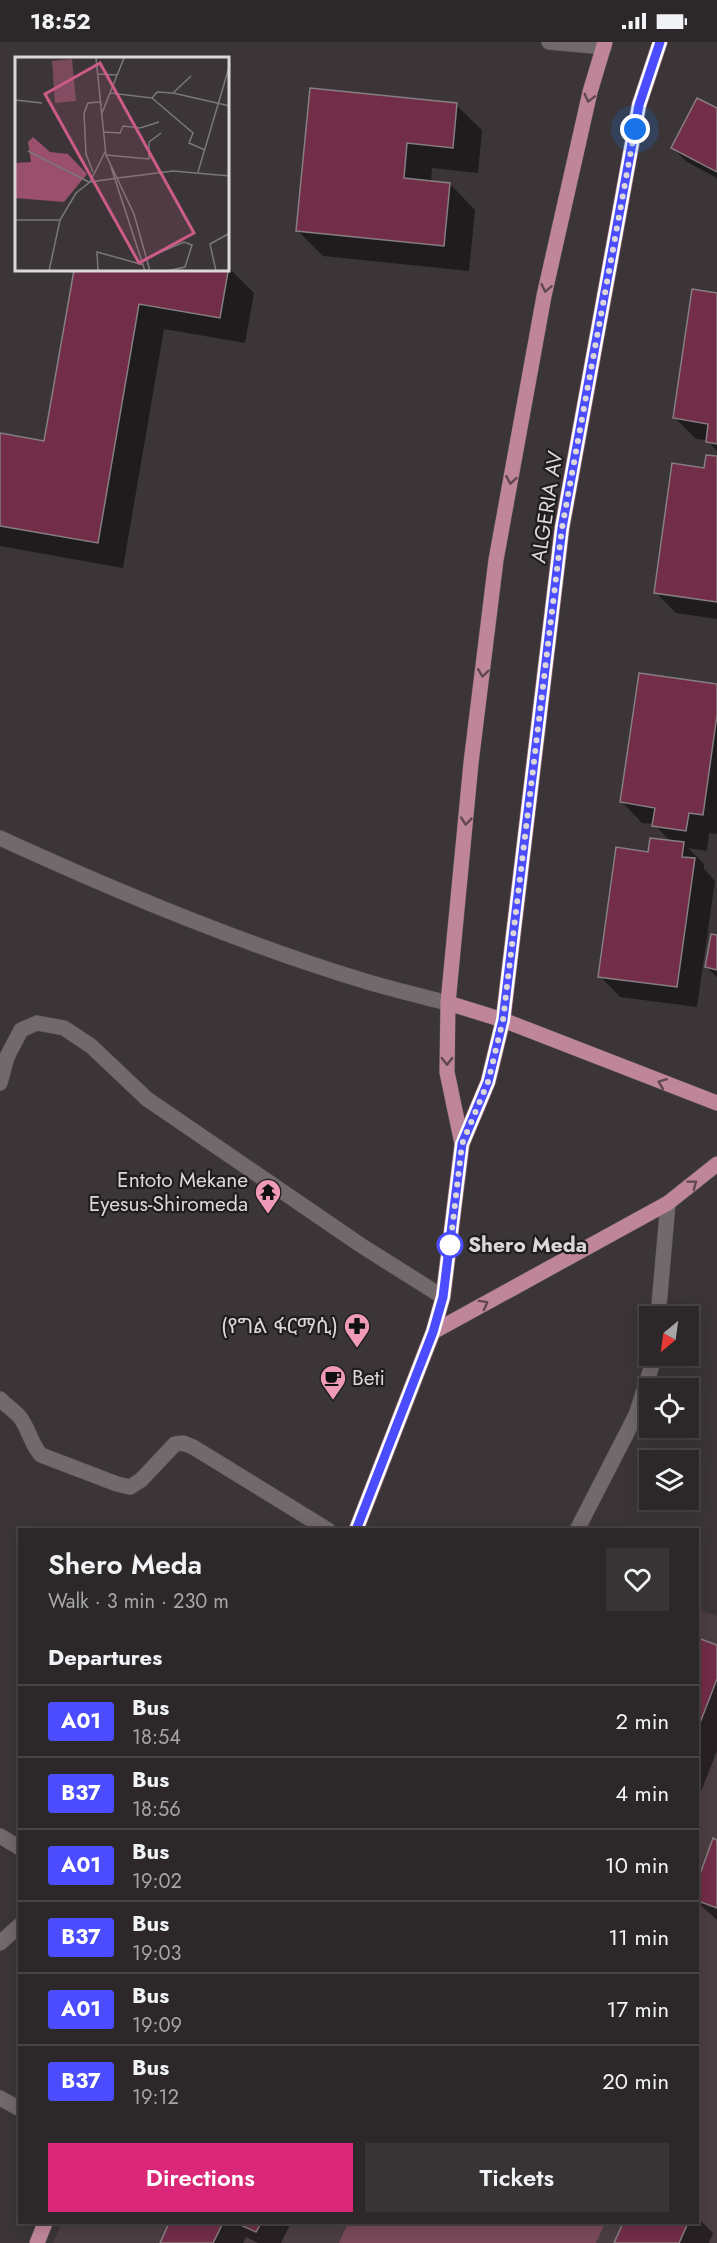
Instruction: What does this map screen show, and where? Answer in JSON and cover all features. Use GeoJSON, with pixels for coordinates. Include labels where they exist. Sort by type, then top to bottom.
{"type":"FeatureCollection","features":[{"type":"Feature","properties":{"kind":"main road","name":"ALGERIA AV"},"geometry":{"type":"LineString","coordinates":[[462,1144],[488,1082],[503,1020],[562,528],[639,105],[660,42]]}},
{"type":"Feature","properties":{"kind":"main road","name":"ALGERIA AV"},"geometry":{"type":"LineString","coordinates":[[462,1144],[447,1072],[448,1003],[471,763],[496,560],[544,296],[590,92],[605,45]]}},
{"type":"Feature","properties":{"kind":"main road"},"geometry":{"type":"LineString","coordinates":[[448,1003],[503,1020],[717,1104]]}},
{"type":"Feature","properties":{"kind":"main road"},"geometry":{"type":"LineString","coordinates":[[357,1528],[433,1332],[443,1297],[462,1144]]}},
{"type":"Feature","properties":{"kind":"main road"},"geometry":{"type":"LineString","coordinates":[[433,1332],[668,1203],[717,1164]]}},
{"type":"Feature","properties":{"kind":"main road"},"geometry":{"type":"LineString","coordinates":[[37,2243],[45,2224]]}},
{"type":"Feature","properties":{"kind":"street"},"geometry":{"type":"LineString","coordinates":[[549,42],[605,45]]}},
{"type":"Feature","properties":{"kind":"street"},"geometry":{"type":"LineString","coordinates":[[0,838],[102,885],[225,933],[369,982],[448,1003]]}},
{"type":"Feature","properties":{"kind":"street"},"geometry":{"type":"LineString","coordinates":[[0,1083],[7,1057],[21,1030],[38,1023],[64,1028],[91,1046],[147,1099],[362,1246],[443,1297]]}},
{"type":"Feature","properties":{"kind":"street"},"geometry":{"type":"LineString","coordinates":[[659,1306],[668,1203]]}},
{"type":"Feature","properties":{"kind":"street"},"geometry":{"type":"LineString","coordinates":[[578,1528],[636,1415],[652,1366]]}},
{"type":"Feature","properties":{"kind":"street"},"geometry":{"type":"LineString","coordinates":[[0,1399],[19,1417],[33,1440],[35,1449],[41,1455],[130,1487],[141,1480],[175,1444],[183,1443],[325,1528]]}},
{"type":"Feature","properties":{"kind":"street"},"geometry":{"type":"LineString","coordinates":[[0,1836],[18,1847]]}},
{"type":"Feature","properties":{"kind":"street"},"geometry":{"type":"LineString","coordinates":[[0,1943],[18,1927]]}},
{"type":"Feature","properties":{"kind":"street"},"geometry":{"type":"LineString","coordinates":[[0,2098],[18,2108]]}},
{"type":"Feature","properties":{"kind":"shaded area"},"geometry":{"type":"Polygon","coordinates":[[[699,1609],[717,1616],[717,2243],[53,2243],[62,2224],[699,2224],[699,1609]]]}},
{"type":"Feature","properties":{"kind":"shaded area"},"geometry":{"type":"Polygon","coordinates":[[[348,2224],[605,2224],[596,2243],[339,2243],[348,2224]]]}},
{"type":"Feature","properties":{"kind":"building"},"geometry":{"type":"Polygon","coordinates":[[[310,88],[457,103],[453,148],[407,143],[404,178],[450,183],[444,246],[296,231],[310,88]]]}},
{"type":"Feature","properties":{"kind":"building"},"geometry":{"type":"Polygon","coordinates":[[[697,98],[717,108],[717,172],[671,148],[697,98]]]}},
{"type":"Feature","properties":{"kind":"building"},"geometry":{"type":"Polygon","coordinates":[[[74,272],[228,272],[220,318],[139,304],[98,543],[0,526],[0,433],[44,441],[74,272]]]}},
{"type":"Feature","properties":{"kind":"building"},"geometry":{"type":"Polygon","coordinates":[[[692,289],[717,293],[717,444],[706,442],[708,424],[673,418],[692,289]]]}},
{"type":"Feature","properties":{"kind":"building"},"geometry":{"type":"Polygon","coordinates":[[[706,455],[717,456],[717,602],[654,593],[672,463],[704,468],[706,455]]]}},
{"type":"Feature","properties":{"kind":"building"},"geometry":{"type":"Polygon","coordinates":[[[639,673],[717,684],[717,715],[703,815],[689,813],[686,831],[652,826],[655,808],[620,802],[639,673]]]}},
{"type":"Feature","properties":{"kind":"building"},"geometry":{"type":"Polygon","coordinates":[[[650,838],[684,842],[682,857],[695,858],[677,987],[598,977],[616,847],[648,852],[650,838]]]}},
{"type":"Feature","properties":{"kind":"building"},"geometry":{"type":"Polygon","coordinates":[[[711,934],[717,935],[717,970],[705,967],[711,934]]]}},
{"type":"Feature","properties":{"kind":"building"},"geometry":{"type":"Polygon","coordinates":[[[699,1638],[717,1645],[717,1679],[699,1725],[699,1638]]]}},
{"type":"Feature","properties":{"kind":"building"},"geometry":{"type":"Polygon","coordinates":[[[713,1838],[717,1840],[717,1908],[699,1901],[699,1877],[713,1838]]]}},
{"type":"Feature","properties":{"kind":"building"},"geometry":{"type":"Polygon","coordinates":[[[169,2224],[222,2224],[213,2243],[160,2243],[169,2224]]]}},
{"type":"Feature","properties":{"kind":"building"},"geometry":{"type":"Polygon","coordinates":[[[238,2224],[260,2224],[256,2232],[238,2224]]]}},
{"type":"Feature","properties":{"kind":"building"},"geometry":{"type":"Polygon","coordinates":[[[623,2224],[688,2224],[679,2243],[614,2243],[623,2224]]]}},
{"type":"Feature","properties":{"kind":"bus line","name":"A01"},"geometry":{"type":"LineString","coordinates":[[357,1528],[433,1332],[443,1297],[462,1144],[488,1082],[503,1020],[562,528],[639,105],[660,42]]}},
{"type":"Feature","properties":{"kind":"place","name":"Entoto Mekane Eyesus-Shiromeda"},"geometry":{"type":"Point","coordinates":[268,1215]}},
{"type":"Feature","properties":{"kind":"place","name":"Shero Meda"},"geometry":{"type":"Point","coordinates":[450,1245]}},
{"type":"Feature","properties":{"kind":"place","name":"(የግል ፋርማሲ)"},"geometry":{"type":"Point","coordinates":[357,1349]}},
{"type":"Feature","properties":{"kind":"place","name":"Beti"},"geometry":{"type":"Point","coordinates":[333,1401]}},
{"type":"Feature","properties":{"kind":"route"},"geometry":{"type":"LineString","coordinates":[[450,1245],[450,1247],[462,1144],[488,1082],[503,1020],[562,528],[635,129]]}}]}
